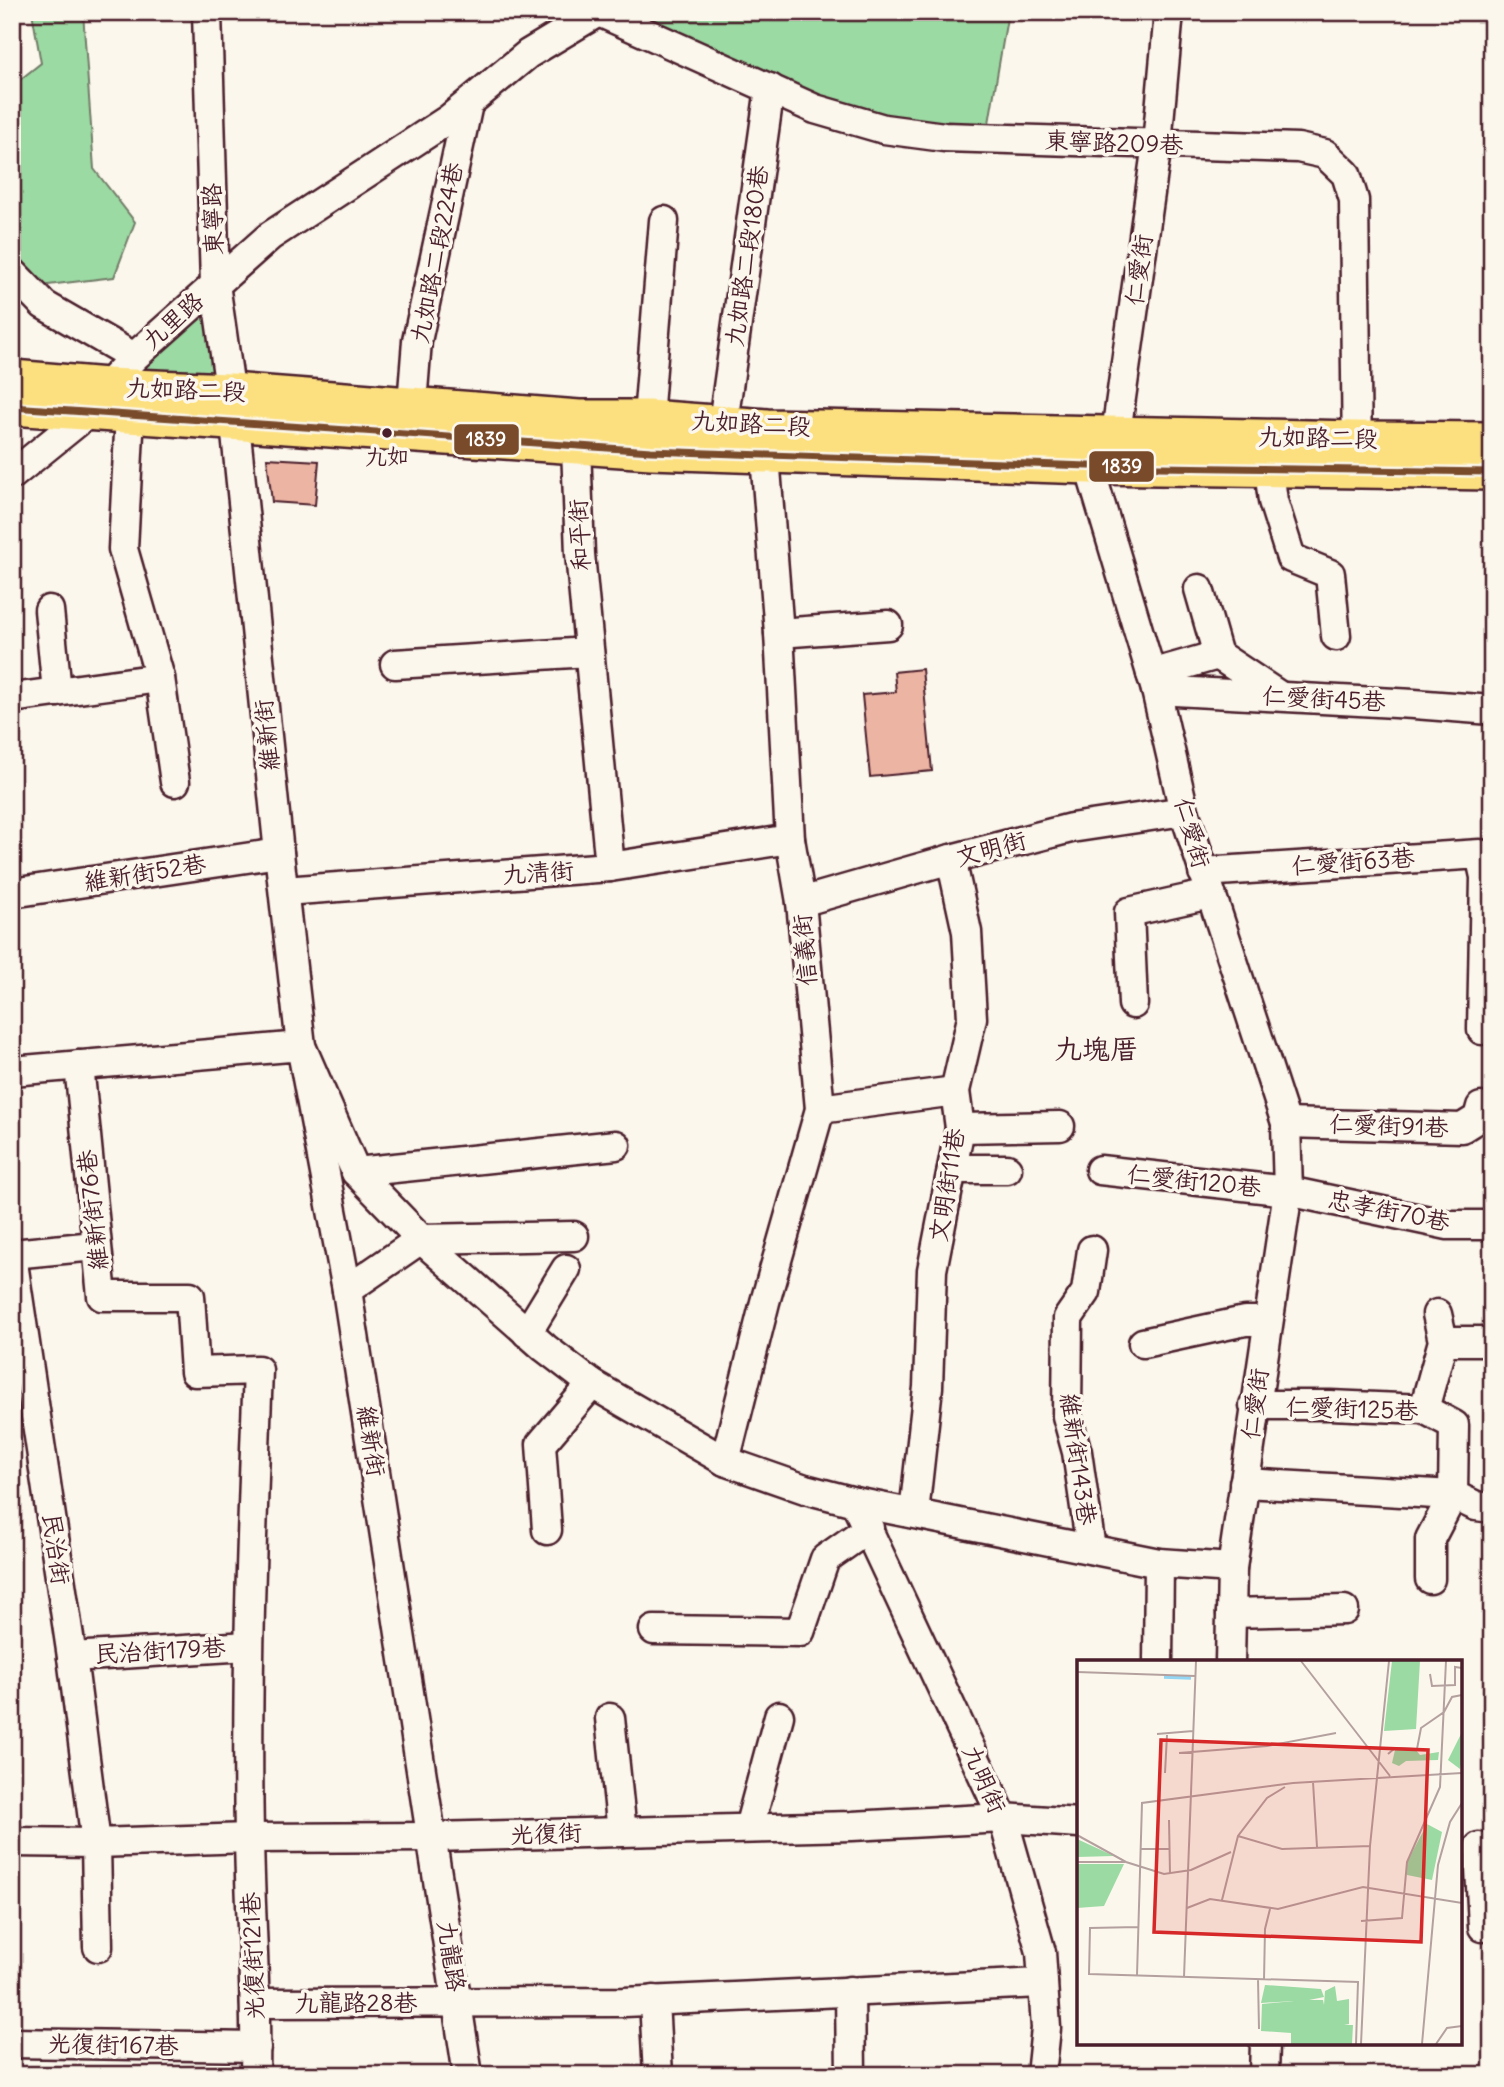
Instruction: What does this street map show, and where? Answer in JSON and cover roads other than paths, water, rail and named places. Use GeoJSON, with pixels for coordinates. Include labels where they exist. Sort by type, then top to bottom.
{"type":"FeatureCollection","features":[{"type":"Feature","properties":{"kind":"main road","name":"九如路二段"},"geometry":{"type":"LineString","coordinates":[[12,378],[99,399],[130,414],[232,407],[412,404],[578,432],[649,418],[723,424],[766,441],[1116,433],[1357,455],[1492,472]]}},
{"type":"Feature","properties":{"kind":"main road","name":"九如路二段"},"geometry":{"type":"LineString","coordinates":[[12,407],[99,399],[232,407],[344,429],[578,432],[766,441],[1089,466],[1269,470],[1357,455],[1492,440]]}},
{"type":"Feature","properties":{"kind":"street","name":"東寧路"},"geometry":{"type":"LineString","coordinates":[[208,12],[215,284],[232,407]]}},
{"type":"Feature","properties":{"kind":"street","name":"九里路"},"geometry":{"type":"LineString","coordinates":[[12,475],[99,399],[134,357],[270,236],[449,118],[528,54],[599,12]]}},
{"type":"Feature","properties":{"kind":"street","name":"東寧路209巷"},"geometry":{"type":"LineString","coordinates":[[599,12],[815,108],[884,129],[944,137],[1298,148],[1325,154],[1346,174],[1354,200],[1357,455]]}},
{"type":"Feature","properties":{"kind":"street","name":"仁愛街"},"geometry":{"type":"LineString","coordinates":[[1116,433],[1157,144],[1169,12]]}},
{"type":"Feature","properties":{"kind":"street","name":"九如路二段180巷"},"geometry":{"type":"LineString","coordinates":[[723,424],[770,88]]}},
{"type":"Feature","properties":{"kind":"street","name":"九如路二段224巷"},"geometry":{"type":"LineString","coordinates":[[412,404],[417,341],[468,104]]}},
{"type":"Feature","properties":{"kind":"street"},"geometry":{"type":"LineString","coordinates":[[649,418],[664,221]]}},
{"type":"Feature","properties":{"kind":"street"},"geometry":{"type":"LineString","coordinates":[[12,272],[44,305],[134,357]]}},
{"type":"Feature","properties":{"kind":"street","name":"維新街"},"geometry":{"type":"LineString","coordinates":[[232,407],[278,853],[301,1046],[347,1290],[433,1837]]}},
{"type":"Feature","properties":{"kind":"street"},"geometry":{"type":"LineString","coordinates":[[130,414],[123,549],[160,678],[176,782]]}},
{"type":"Feature","properties":{"kind":"street","name":"和平街"},"geometry":{"type":"LineString","coordinates":[[578,432],[580,554],[610,867]]}},
{"type":"Feature","properties":{"kind":"street"},"geometry":{"type":"LineString","coordinates":[[1089,466],[1116,433]]}},
{"type":"Feature","properties":{"kind":"street","name":"信義街"},"geometry":{"type":"LineString","coordinates":[[725,1461],[765,1302],[820,1109],[801,902],[790,839],[766,441]]}},
{"type":"Feature","properties":{"kind":"street","name":"仁愛街"},"geometry":{"type":"LineString","coordinates":[[1089,466],[1154,682],[1184,811],[1286,1123],[1288,1191],[1232,1568],[1230,1660]]}},
{"type":"Feature","properties":{"kind":"street"},"geometry":{"type":"LineString","coordinates":[[1269,470],[1273,501],[1291,558],[1330,574],[1336,636]]}},
{"type":"Feature","properties":{"kind":"street"},"geometry":{"type":"LineString","coordinates":[[1199,589],[1218,655],[1280,696]]}},
{"type":"Feature","properties":{"kind":"street"},"geometry":{"type":"LineString","coordinates":[[49,610],[57,692]]}},
{"type":"Feature","properties":{"kind":"street"},"geometry":{"type":"LineString","coordinates":[[779,633],[888,625]]}},
{"type":"Feature","properties":{"kind":"street"},"geometry":{"type":"LineString","coordinates":[[395,664],[589,652]]}},
{"type":"Feature","properties":{"kind":"street"},"geometry":{"type":"LineString","coordinates":[[1154,682],[1218,655]]}},
{"type":"Feature","properties":{"kind":"street"},"geometry":{"type":"LineString","coordinates":[[12,698],[160,678]]}},
{"type":"Feature","properties":{"kind":"street","name":"仁愛街45巷"},"geometry":{"type":"LineString","coordinates":[[1154,682],[1280,696],[1492,710]]}},
{"type":"Feature","properties":{"kind":"street","name":"文明街"},"geometry":{"type":"LineString","coordinates":[[801,902],[1071,828],[1184,811]]}},
{"type":"Feature","properties":{"kind":"street","name":"九清街"},"geometry":{"type":"LineString","coordinates":[[284,891],[610,867],[790,839]]}},
{"type":"Feature","properties":{"kind":"street","name":"維新街52巷"},"geometry":{"type":"LineString","coordinates":[[12,893],[278,853]]}},
{"type":"Feature","properties":{"kind":"street","name":"仁愛街63巷"},"geometry":{"type":"LineString","coordinates":[[1206,883],[1480,854],[1488,877],[1482,1030]]}},
{"type":"Feature","properties":{"kind":"street","name":"文明街11巷"},"geometry":{"type":"LineString","coordinates":[[914,1513],[928,1387],[932,1270],[960,1128],[955,1091],[972,1018],[967,932],[951,859]]}},
{"type":"Feature","properties":{"kind":"street"},"geometry":{"type":"LineString","coordinates":[[1133,1004],[1129,912],[1206,883]]}},
{"type":"Feature","properties":{"kind":"street"},"geometry":{"type":"LineString","coordinates":[[12,1071],[301,1046]]}},
{"type":"Feature","properties":{"kind":"street","name":"維新街"},"geometry":{"type":"LineString","coordinates":[[301,1046],[356,1172],[421,1239],[527,1333],[592,1384],[725,1461],[805,1489],[855,1502],[1159,1563],[1232,1568]]}},
{"type":"Feature","properties":{"kind":"street","name":"維新街76巷"},"geometry":{"type":"LineString","coordinates":[[79,1065],[102,1296],[190,1296],[195,1371],[258,1370]]}},
{"type":"Feature","properties":{"kind":"street"},"geometry":{"type":"LineString","coordinates":[[820,1109],[955,1091]]}},
{"type":"Feature","properties":{"kind":"street","name":"仁愛街91巷"},"geometry":{"type":"LineString","coordinates":[[1286,1123],[1462,1128],[1478,1118],[1480,1107]]}},
{"type":"Feature","properties":{"kind":"street"},"geometry":{"type":"LineString","coordinates":[[960,1128],[1060,1126]]}},
{"type":"Feature","properties":{"kind":"street"},"geometry":{"type":"LineString","coordinates":[[356,1172],[616,1146]]}},
{"type":"Feature","properties":{"kind":"street"},"geometry":{"type":"LineString","coordinates":[[952,1169],[1007,1169]]}},
{"type":"Feature","properties":{"kind":"street","name":"仁愛街120巷"},"geometry":{"type":"LineString","coordinates":[[1100,1170],[1288,1191]]}},
{"type":"Feature","properties":{"kind":"street","name":"忠孝街70巷"},"geometry":{"type":"LineString","coordinates":[[1288,1191],[1448,1225],[1492,1225]]}},
{"type":"Feature","properties":{"kind":"street"},"geometry":{"type":"LineString","coordinates":[[347,1290],[421,1239],[575,1237]]}},
{"type":"Feature","properties":{"kind":"street"},"geometry":{"type":"LineString","coordinates":[[12,1255],[96,1246]]}},
{"type":"Feature","properties":{"kind":"street","name":"維新街143巷"},"geometry":{"type":"LineString","coordinates":[[1091,1549],[1077,1452],[1067,1416],[1068,1318],[1086,1292],[1092,1250]]}},
{"type":"Feature","properties":{"kind":"street","name":"民治街"},"geometry":{"type":"LineString","coordinates":[[12,1255],[72,1657],[96,1843],[98,1947]]}},
{"type":"Feature","properties":{"kind":"street"},"geometry":{"type":"LineString","coordinates":[[527,1333],[566,1269]]}},
{"type":"Feature","properties":{"kind":"street"},"geometry":{"type":"LineString","coordinates":[[1143,1343],[1245,1321],[1268,1321]]}},
{"type":"Feature","properties":{"kind":"street"},"geometry":{"type":"LineString","coordinates":[[1424,1409],[1440,1327],[1492,1341]]}},
{"type":"Feature","properties":{"kind":"street","name":"光復街121巷"},"geometry":{"type":"LineString","coordinates":[[255,2075],[249,1838],[248,1646],[258,1370]]}},
{"type":"Feature","properties":{"kind":"street"},"geometry":{"type":"LineString","coordinates":[[547,1530],[541,1444],[592,1384]]}},
{"type":"Feature","properties":{"kind":"street","name":"仁愛街125巷"},"geometry":{"type":"LineString","coordinates":[[1255,1405],[1424,1409],[1454,1425],[1453,1495],[1430,1539],[1430,1579]]}},
{"type":"Feature","properties":{"kind":"street"},"geometry":{"type":"LineString","coordinates":[[1244,1483],[1453,1495],[1476,1506],[1492,1508]]}},
{"type":"Feature","properties":{"kind":"street","name":"九明街"},"geometry":{"type":"LineString","coordinates":[[855,1502],[1003,1818],[1041,1952],[1046,2028],[1041,2075]]}},
{"type":"Feature","properties":{"kind":"street"},"geometry":{"type":"LineString","coordinates":[[654,1630],[800,1632],[825,1559],[869,1528]]}},
{"type":"Feature","properties":{"kind":"street"},"geometry":{"type":"LineString","coordinates":[[1158,1660],[1159,1563]]}},
{"type":"Feature","properties":{"kind":"street"},"geometry":{"type":"LineString","coordinates":[[1231,1613],[1344,1610]]}},
{"type":"Feature","properties":{"kind":"street","name":"民治街179巷"},"geometry":{"type":"LineString","coordinates":[[72,1657],[248,1646]]}},
{"type":"Feature","properties":{"kind":"street"},"geometry":{"type":"LineString","coordinates":[[749,1828],[779,1716]]}},
{"type":"Feature","properties":{"kind":"street"},"geometry":{"type":"LineString","coordinates":[[610,1718],[622,1832]]}},
{"type":"Feature","properties":{"kind":"street","name":"光復街"},"geometry":{"type":"LineString","coordinates":[[12,1842],[433,1837],[1003,1818],[1077,1823]]}},
{"type":"Feature","properties":{"kind":"street","name":"九龍路"},"geometry":{"type":"LineString","coordinates":[[433,1837],[468,2075]]}},
{"type":"Feature","properties":{"kind":"street"},"geometry":{"type":"LineString","coordinates":[[1477,1847],[1482,1927]]}},
{"type":"Feature","properties":{"kind":"street","name":"九龍路28巷"},"geometry":{"type":"LineString","coordinates":[[255,2003],[624,2002],[1043,1983]]}},
{"type":"Feature","properties":{"kind":"street"},"geometry":{"type":"LineString","coordinates":[[850,1991],[851,2075]]}},
{"type":"Feature","properties":{"kind":"street"},"geometry":{"type":"LineString","coordinates":[[654,2000],[658,2075]]}},
{"type":"Feature","properties":{"kind":"street","name":"光復街167巷"},"geometry":{"type":"LineString","coordinates":[[12,2043],[256,2047]]}},
{"type":"Feature","properties":{"kind":"street"},"geometry":{"type":"LineString","coordinates":[[1264,2075],[1265,2045]]}},
{"type":"Feature","properties":{"kind":"place","name":"九如"},"geometry":{"type":"Point","coordinates":[387,433]}},
{"type":"Feature","properties":{"kind":"district","name":"九塊厝"},"geometry":{"type":"Point","coordinates":[1096,1049]}}]}
